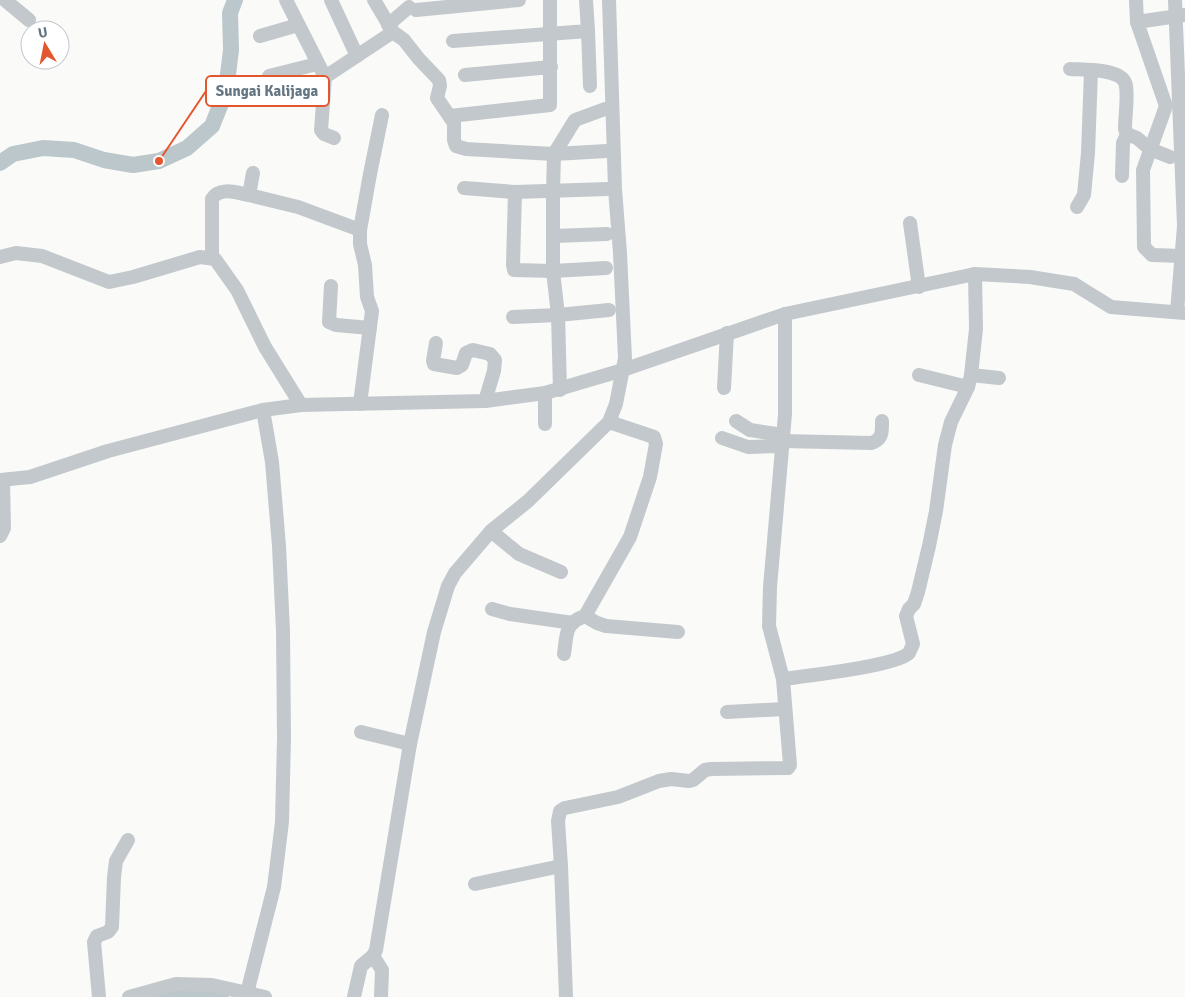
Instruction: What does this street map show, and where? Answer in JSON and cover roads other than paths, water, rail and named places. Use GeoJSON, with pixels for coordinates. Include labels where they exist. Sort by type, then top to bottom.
{"type":"FeatureCollection","features":[{"type":"Feature","properties":{"kind":"street"},"geometry":{"type":"LineString","coordinates":[[5,0],[29,20]]}},
{"type":"Feature","properties":{"kind":"street"},"geometry":{"type":"LineString","coordinates":[[286,0],[325,77],[321,130],[324,134],[334,138]]}},
{"type":"Feature","properties":{"kind":"street"},"geometry":{"type":"LineString","coordinates":[[331,0],[358,56]]}},
{"type":"Feature","properties":{"kind":"street"},"geometry":{"type":"LineString","coordinates":[[374,0],[390,28],[404,40],[439,80],[440,86],[437,98],[454,123],[456,146],[460,148],[554,154],[607,151]]}},
{"type":"Feature","properties":{"kind":"street"},"geometry":{"type":"LineString","coordinates":[[325,77],[358,56],[412,8],[519,0]]}},
{"type":"Feature","properties":{"kind":"street"},"geometry":{"type":"LineString","coordinates":[[450,116],[550,105],[550,0]]}},
{"type":"Feature","properties":{"kind":"street"},"geometry":{"type":"LineString","coordinates":[[586,0],[590,86]]}},
{"type":"Feature","properties":{"kind":"street"},"geometry":{"type":"LineString","coordinates":[[354,997],[361,966],[373,956],[376,950],[410,744],[434,632],[448,586],[455,573],[491,531],[528,501],[608,422],[616,404],[625,358],[615,180],[609,0]]}},
{"type":"Feature","properties":{"kind":"street"},"geometry":{"type":"LineString","coordinates":[[1136,0],[1137,22],[1172,104],[1148,154],[1143,170],[1144,248],[1154,255],[1182,256]]}},
{"type":"Feature","properties":{"kind":"street"},"geometry":{"type":"LineString","coordinates":[[0,536],[4,528],[2,480],[30,477],[108,450],[262,410],[301,406],[485,401],[560,390],[785,314],[975,274],[1030,277],[1074,284],[1083,288],[1107,306],[1181,312],[1184,226],[1172,104],[1180,16],[1175,0]]}},
{"type":"Feature","properties":{"kind":"street"},"geometry":{"type":"LineString","coordinates":[[1137,22],[1180,16]]}},
{"type":"Feature","properties":{"kind":"street"},"geometry":{"type":"LineString","coordinates":[[260,36],[298,25]]}},
{"type":"Feature","properties":{"kind":"street"},"geometry":{"type":"LineString","coordinates":[[453,41],[588,31]]}},
{"type":"Feature","properties":{"kind":"street"},"geometry":{"type":"LineString","coordinates":[[270,76],[317,64]]}},
{"type":"Feature","properties":{"kind":"street"},"geometry":{"type":"LineString","coordinates":[[465,75],[551,67]]}},
{"type":"Feature","properties":{"kind":"street"},"geometry":{"type":"LineString","coordinates":[[1070,69],[1114,73],[1123,77],[1126,84],[1125,129],[1127,134],[1123,143],[1122,176]]}},
{"type":"Feature","properties":{"kind":"street"},"geometry":{"type":"LineString","coordinates":[[1077,207],[1084,195],[1088,154],[1091,71]]}},
{"type":"Feature","properties":{"kind":"street"},"geometry":{"type":"LineString","coordinates":[[560,390],[558,315],[554,271],[554,154],[575,120],[605,109]]}},
{"type":"Feature","properties":{"kind":"street"},"geometry":{"type":"LineString","coordinates":[[360,404],[372,311],[367,297],[360,230],[382,115]]}},
{"type":"Feature","properties":{"kind":"street"},"geometry":{"type":"LineString","coordinates":[[1127,134],[1137,138],[1148,154],[1176,157]]}},
{"type":"Feature","properties":{"kind":"street"},"geometry":{"type":"LineString","coordinates":[[249,195],[253,173]]}},
{"type":"Feature","properties":{"kind":"street"},"geometry":{"type":"LineString","coordinates":[[464,188],[515,192],[553,192],[608,188]]}},
{"type":"Feature","properties":{"kind":"street"},"geometry":{"type":"LineString","coordinates":[[212,258],[212,199],[223,191],[249,195],[298,207],[360,230]]}},
{"type":"Feature","properties":{"kind":"street"},"geometry":{"type":"LineString","coordinates":[[515,192],[513,267],[516,271],[606,268]]}},
{"type":"Feature","properties":{"kind":"street"},"geometry":{"type":"LineString","coordinates":[[910,223],[919,287]]}},
{"type":"Feature","properties":{"kind":"street"},"geometry":{"type":"LineString","coordinates":[[554,236],[607,234]]}},
{"type":"Feature","properties":{"kind":"street"},"geometry":{"type":"LineString","coordinates":[[0,257],[16,254],[42,256],[108,282],[133,277],[200,257],[212,258],[220,264],[237,290],[265,347],[301,406]]}},
{"type":"Feature","properties":{"kind":"street"},"geometry":{"type":"LineString","coordinates":[[783,679],[896,660],[909,653],[912,644],[906,616],[914,604],[918,592],[929,546],[945,444],[951,422],[970,381],[976,329],[975,274]]}},
{"type":"Feature","properties":{"kind":"street"},"geometry":{"type":"LineString","coordinates":[[331,286],[330,322],[336,325],[370,328]]}},
{"type":"Feature","properties":{"kind":"street"},"geometry":{"type":"LineString","coordinates":[[513,317],[610,310]]}},
{"type":"Feature","properties":{"kind":"street"},"geometry":{"type":"LineString","coordinates":[[566,997],[558,816],[560,811],[565,808],[618,797],[659,781],[671,779],[693,780],[705,770],[788,767],[790,764],[783,679],[770,630],[769,610],[783,441],[785,314]]}},
{"type":"Feature","properties":{"kind":"street"},"geometry":{"type":"LineString","coordinates":[[724,388],[726,333]]}},
{"type":"Feature","properties":{"kind":"street"},"geometry":{"type":"LineString","coordinates":[[436,343],[434,364],[458,368],[462,366],[466,353],[473,350],[490,354],[494,357],[496,364],[485,401]]}},
{"type":"Feature","properties":{"kind":"street"},"geometry":{"type":"LineString","coordinates":[[919,374],[970,381],[999,378]]}},
{"type":"Feature","properties":{"kind":"street"},"geometry":{"type":"LineString","coordinates":[[544,393],[545,424]]}},
{"type":"Feature","properties":{"kind":"street"},"geometry":{"type":"LineString","coordinates":[[246,994],[274,887],[282,822],[284,766],[283,631],[279,546],[272,462],[262,410]]}},
{"type":"Feature","properties":{"kind":"street"},"geometry":{"type":"LineString","coordinates":[[736,421],[750,430],[783,441]]}},
{"type":"Feature","properties":{"kind":"street"},"geometry":{"type":"LineString","coordinates":[[722,438],[748,447],[783,441],[871,443],[878,441],[882,435],[882,421]]}},
{"type":"Feature","properties":{"kind":"street"},"geometry":{"type":"LineString","coordinates":[[492,609],[510,614],[572,622],[585,616],[630,537],[650,477],[656,444],[654,437],[608,422]]}},
{"type":"Feature","properties":{"kind":"street"},"geometry":{"type":"LineString","coordinates":[[491,531],[519,554],[561,572]]}},
{"type":"Feature","properties":{"kind":"street"},"geometry":{"type":"LineString","coordinates":[[585,616],[596,623],[606,626],[678,632]]}},
{"type":"Feature","properties":{"kind":"street"},"geometry":{"type":"LineString","coordinates":[[564,654],[566,635],[572,622]]}},
{"type":"Feature","properties":{"kind":"street"},"geometry":{"type":"LineString","coordinates":[[727,712],[784,709]]}},
{"type":"Feature","properties":{"kind":"street"},"geometry":{"type":"LineString","coordinates":[[361,732],[410,744]]}},
{"type":"Feature","properties":{"kind":"street"},"geometry":{"type":"LineString","coordinates":[[99,997],[94,942],[97,936],[108,932],[112,927],[116,861],[128,840]]}},
{"type":"Feature","properties":{"kind":"street"},"geometry":{"type":"LineString","coordinates":[[475,884],[561,866]]}},
{"type":"Feature","properties":{"kind":"street"},"geometry":{"type":"LineString","coordinates":[[373,956],[382,970],[381,997]]}},
{"type":"Feature","properties":{"kind":"street"},"geometry":{"type":"LineString","coordinates":[[129,997],[176,984],[212,985],[265,997]]}},
{"type":"Feature","properties":{"kind":"waterway"},"geometry":{"type":"LineString","coordinates":[[0,163],[13,154],[43,148],[74,150],[104,160],[133,165],[159,161],[187,148],[212,126],[226,91],[231,50],[230,13],[235,0]]}},
{"type":"Feature","properties":{"kind":"waterway"},"geometry":{"type":"LineString","coordinates":[[158,996],[183,992],[224,997]]}},
{"type":"Feature","properties":{"kind":"place","name":"Sungai Kalijaga"},"geometry":{"type":"Point","coordinates":[159,161]}}]}
